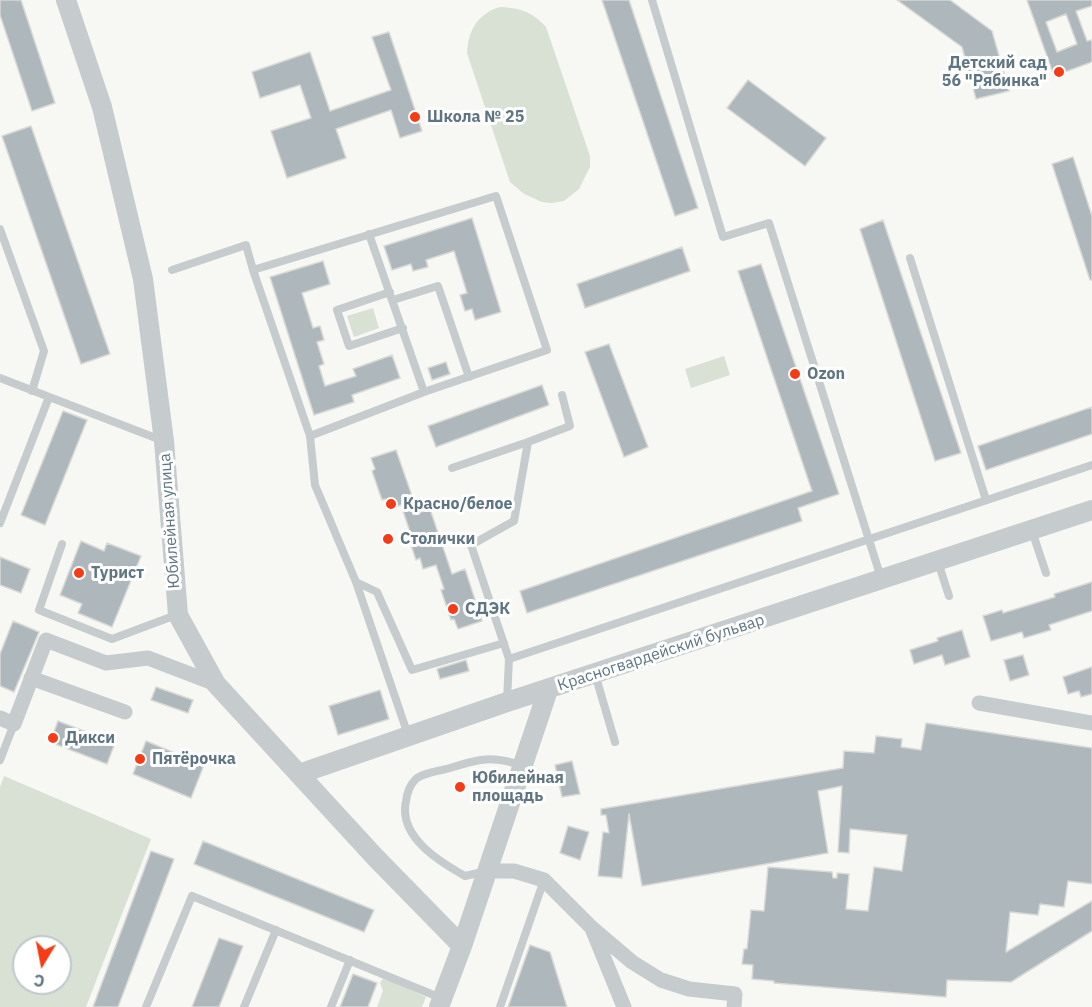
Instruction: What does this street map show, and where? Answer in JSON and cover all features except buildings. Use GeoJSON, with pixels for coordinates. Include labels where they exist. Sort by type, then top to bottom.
{"type":"FeatureCollection","features":[{"type":"Feature","properties":{"kind":"street","name":"Юбилейная улица"},"geometry":{"type":"LineString","coordinates":[[66,0],[102,107],[143,279],[164,441],[178,615],[216,684],[375,857],[462,946]]}},
{"type":"Feature","properties":{"kind":"street","name":"Красногвардейский бульвар"},"geometry":{"type":"LineString","coordinates":[[440,1003],[462,946],[548,690],[1092,510]]}},
{"type":"Feature","properties":{"kind":"street"},"geometry":{"type":"LineString","coordinates":[[7,721],[32,678],[46,640],[106,663],[148,658],[216,684]]}},
{"type":"Feature","properties":{"kind":"street"},"geometry":{"type":"LineString","coordinates":[[32,678],[126,712]]}},
{"type":"Feature","properties":{"kind":"street"},"geometry":{"type":"LineString","coordinates":[[299,774],[548,690]]}},
{"type":"Feature","properties":{"kind":"street"},"geometry":{"type":"LineString","coordinates":[[979,703],[1092,723]]}},
{"type":"Feature","properties":{"kind":"street"},"geometry":{"type":"LineString","coordinates":[[487,871],[514,871],[544,880],[592,928],[632,962],[661,980],[689,989],[735,994],[734,1007]]}},
{"type":"Feature","properties":{"kind":"street"},"geometry":{"type":"LineString","coordinates":[[592,928],[624,1007]]}},
{"type":"Feature","properties":{"kind":"lane"},"geometry":{"type":"LineString","coordinates":[[652,0],[723,237],[770,223],[881,579]]}},
{"type":"Feature","properties":{"kind":"lane"},"geometry":{"type":"LineString","coordinates":[[253,270],[496,196],[547,350],[424,392],[310,436]]}},
{"type":"Feature","properties":{"kind":"lane"},"geometry":{"type":"LineString","coordinates":[[0,230],[44,351],[32,391]]}},
{"type":"Feature","properties":{"kind":"lane"},"geometry":{"type":"LineString","coordinates":[[369,234],[424,392]]}},
{"type":"Feature","properties":{"kind":"lane"},"geometry":{"type":"LineString","coordinates":[[172,270],[246,245],[310,436],[315,485],[356,582],[408,736]]}},
{"type":"Feature","properties":{"kind":"lane"},"geometry":{"type":"LineString","coordinates":[[910,258],[986,500]]}},
{"type":"Feature","properties":{"kind":"lane"},"geometry":{"type":"LineString","coordinates":[[403,328],[349,346],[337,310],[438,286],[469,377]]}},
{"type":"Feature","properties":{"kind":"lane"},"geometry":{"type":"LineString","coordinates":[[0,378],[164,441]]}},
{"type":"Feature","properties":{"kind":"lane"},"geometry":{"type":"LineString","coordinates":[[452,468],[570,426],[562,395]]}},
{"type":"Feature","properties":{"kind":"lane"},"geometry":{"type":"LineString","coordinates":[[0,523],[49,397]]}},
{"type":"Feature","properties":{"kind":"lane"},"geometry":{"type":"LineString","coordinates":[[507,702],[509,659],[471,545],[514,521],[528,442]]}},
{"type":"Feature","properties":{"kind":"lane"},"geometry":{"type":"LineString","coordinates":[[509,659],[1092,465]]}},
{"type":"Feature","properties":{"kind":"lane"},"geometry":{"type":"LineString","coordinates":[[1032,530],[1046,573]]}},
{"type":"Feature","properties":{"kind":"lane"},"geometry":{"type":"LineString","coordinates":[[62,544],[39,610],[112,639],[178,615]]}},
{"type":"Feature","properties":{"kind":"lane"},"geometry":{"type":"LineString","coordinates":[[938,561],[949,596]]}},
{"type":"Feature","properties":{"kind":"lane"},"geometry":{"type":"LineString","coordinates":[[356,582],[377,592],[412,670],[504,643]]}},
{"type":"Feature","properties":{"kind":"lane"},"geometry":{"type":"LineString","coordinates":[[595,674],[615,742]]}},
{"type":"Feature","properties":{"kind":"lane"},"geometry":{"type":"LineString","coordinates":[[0,760],[7,721]]}},
{"type":"Feature","properties":{"kind":"lane"},"geometry":{"type":"LineString","coordinates":[[487,871],[465,876],[441,863],[416,839],[406,820],[405,806],[408,791],[416,778],[479,759],[503,759],[522,766]]}},
{"type":"Feature","properties":{"kind":"lane"},"geometry":{"type":"LineString","coordinates":[[500,1007],[544,880]]}},
{"type":"Feature","properties":{"kind":"lane"},"geometry":{"type":"LineString","coordinates":[[146,1007],[192,896],[350,960],[440,1003]]}},
{"type":"Feature","properties":{"kind":"lane"},"geometry":{"type":"LineString","coordinates":[[244,1007],[276,930]]}},
{"type":"Feature","properties":{"kind":"lane"},"geometry":{"type":"LineString","coordinates":[[331,1007],[350,960]]}},
{"type":"Feature","properties":{"kind":"shaded area"},"geometry":{"type":"Polygon","coordinates":[[[500,7],[526,12],[546,27],[590,156],[590,167],[579,189],[564,201],[542,202],[524,194],[510,182],[467,53],[469,37],[480,18],[500,7]]]}},
{"type":"Feature","properties":{"kind":"shaded area"},"geometry":{"type":"Polygon","coordinates":[[[373,308],[379,328],[354,337],[347,316],[373,308]]]}},
{"type":"Feature","properties":{"kind":"shaded area"},"geometry":{"type":"Polygon","coordinates":[[[724,356],[730,375],[691,388],[685,369],[724,356]]]}},
{"type":"Feature","properties":{"kind":"shaded area"},"geometry":{"type":"Polygon","coordinates":[[[4,776],[151,839],[86,1007],[0,1007],[0,787],[4,776]]]}},
{"type":"Feature","properties":{"kind":"shaded area"},"geometry":{"type":"Polygon","coordinates":[[[384,977],[426,997],[422,1007],[377,1007],[383,991],[380,983],[384,977]]]}},
{"type":"Feature","properties":{"kind":"place","name":"Детский сад 56 \"Рябинка\""},"geometry":{"type":"Point","coordinates":[1059,72]}},
{"type":"Feature","properties":{"kind":"place","name":"Школа № 25"},"geometry":{"type":"Point","coordinates":[415,117]}},
{"type":"Feature","properties":{"kind":"place","name":"Ozon"},"geometry":{"type":"Point","coordinates":[795,374]}},
{"type":"Feature","properties":{"kind":"place","name":"Красно/белое"},"geometry":{"type":"Point","coordinates":[391,504]}},
{"type":"Feature","properties":{"kind":"place","name":"Столички"},"geometry":{"type":"Point","coordinates":[388,539]}},
{"type":"Feature","properties":{"kind":"place","name":"Турист"},"geometry":{"type":"Point","coordinates":[79,573]}},
{"type":"Feature","properties":{"kind":"place","name":"СДЭК"},"geometry":{"type":"Point","coordinates":[453,609]}},
{"type":"Feature","properties":{"kind":"place","name":"Дикси"},"geometry":{"type":"Point","coordinates":[53,738]}},
{"type":"Feature","properties":{"kind":"place","name":"Пятёрочка"},"geometry":{"type":"Point","coordinates":[140,759]}},
{"type":"Feature","properties":{"kind":"place","name":"Юбилейная площадь"},"geometry":{"type":"Point","coordinates":[460,787]}}]}
